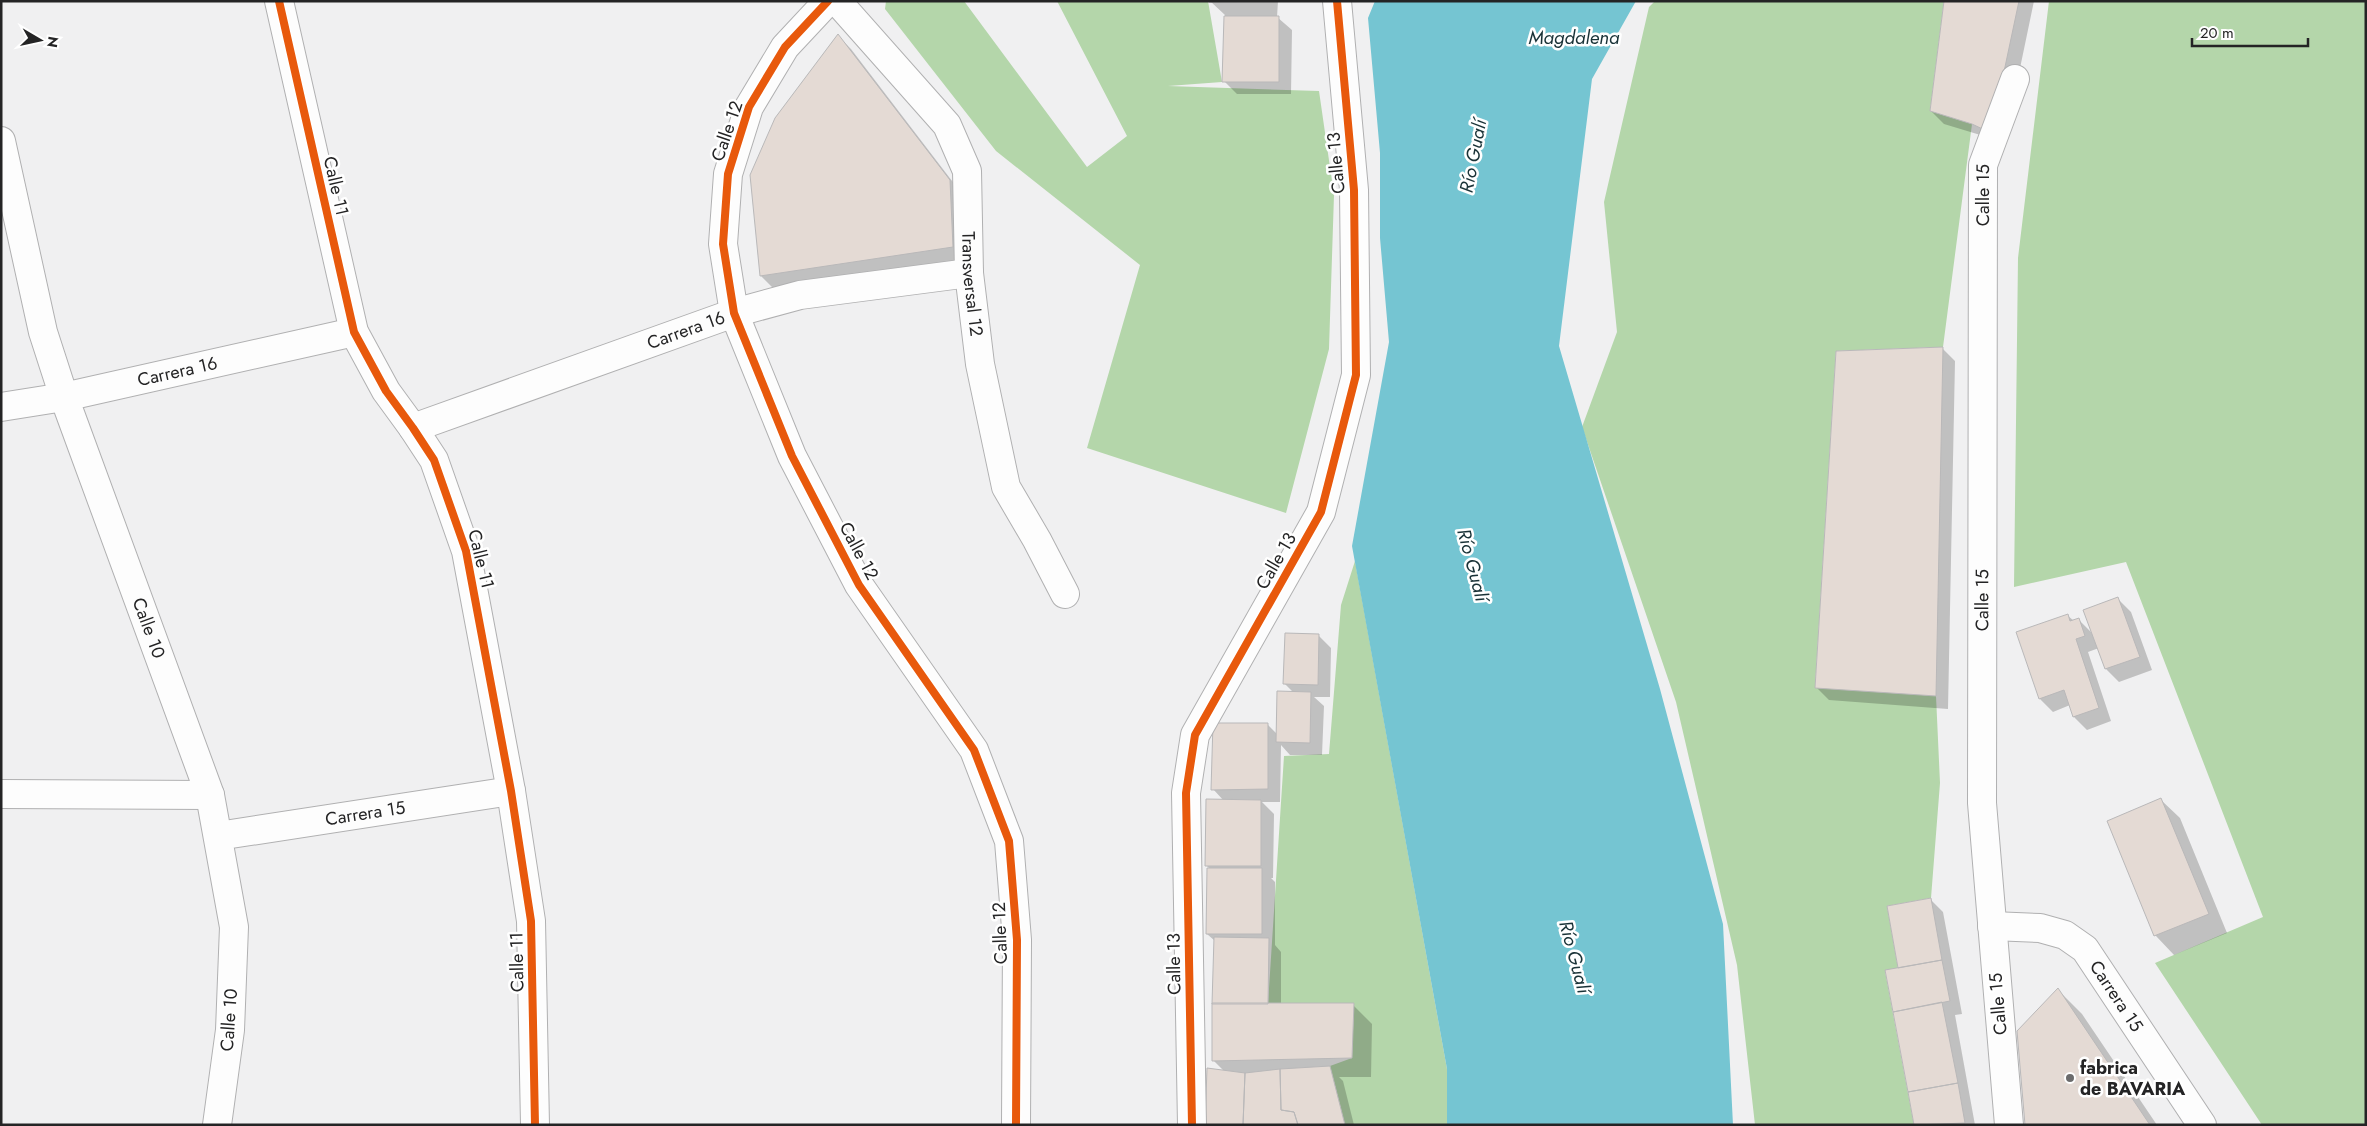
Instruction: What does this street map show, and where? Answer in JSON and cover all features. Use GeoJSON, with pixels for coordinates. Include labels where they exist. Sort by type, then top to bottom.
{"type":"FeatureCollection","features":[{"type":"Feature","properties":{"kind":"street","name":"Calle 11"},"geometry":{"type":"LineString","coordinates":[[279,1],[354,332],[386,391],[414,428],[434,460],[466,551],[511,791],[531,922],[534,1125]]}},
{"type":"Feature","properties":{"kind":"street","name":"Calle 12"},"geometry":{"type":"LineString","coordinates":[[828,1],[784,47],[749,107],[728,174],[723,244],[734,314],[801,473],[859,585],[974,750],[1009,841],[1016,940],[1016,1125]]}},
{"type":"Feature","properties":{"kind":"street","name":"Transversal 12"},"geometry":{"type":"LineString","coordinates":[[837,1],[947,125],[967,171],[969,273],[980,364],[1006,487],[1038,540],[1065,594]]}},
{"type":"Feature","properties":{"kind":"street","name":"Calle 13"},"geometry":{"type":"LineString","coordinates":[[1192,1125],[1186,793],[1195,735],[1321,512],[1356,375],[1354,190],[1337,1]]}},
{"type":"Feature","properties":{"kind":"street","name":"Calle 15"},"geometry":{"type":"LineString","coordinates":[[2009,1125],[1982,803],[1984,165],[2015,79]]}},
{"type":"Feature","properties":{"kind":"street","name":"Calle 10"},"geometry":{"type":"LineString","coordinates":[[1,142],[43,332],[64,397],[210,795],[234,927],[230,1030],[217,1125]]}},
{"type":"Feature","properties":{"kind":"street","name":"Carrera 16"},"geometry":{"type":"LineString","coordinates":[[414,428],[734,314],[800,295],[969,273]]}},
{"type":"Feature","properties":{"kind":"street","name":"Carrera 16"},"geometry":{"type":"LineString","coordinates":[[1,407],[64,397],[354,332]]}},
{"type":"Feature","properties":{"kind":"street","name":"Carrera 15"},"geometry":{"type":"LineString","coordinates":[[218,836],[511,791]]}},
{"type":"Feature","properties":{"kind":"street"},"geometry":{"type":"LineString","coordinates":[[1,794],[210,795]]}},
{"type":"Feature","properties":{"kind":"street","name":"Carrera 15"},"geometry":{"type":"LineString","coordinates":[[1992,926],[2040,928],[2065,935],[2085,949],[2202,1125]]}},
{"type":"Feature","properties":{"kind":"green space"},"geometry":{"type":"Polygon","coordinates":[[[886,1],[964,1],[1087,167],[1127,136],[1057,1],[1208,1],[1222,82],[1168,86],[1319,91],[1334,195],[1329,349],[1286,513],[1087,448],[1140,265],[996,151],[885,9],[886,1]]]}},
{"type":"Feature","properties":{"kind":"green space"},"geometry":{"type":"Polygon","coordinates":[[[1655,1],[1944,1],[1930,111],[1972,124],[1943,347],[1836,351],[1815,687],[1936,696],[1940,783],[1931,898],[1887,906],[1898,968],[1885,971],[1914,1125],[1755,1125],[1737,965],[1676,702],[1582,427],[1617,332],[1604,202],[1649,7],[1655,1]]]}},
{"type":"Feature","properties":{"kind":"green space"},"geometry":{"type":"Polygon","coordinates":[[[2049,1],[2366,1],[2366,1125],[2262,1125],[2155,963],[2263,917],[2126,562],[2014,587],[2018,258],[2049,1]]]}},
{"type":"Feature","properties":{"kind":"green space"},"geometry":{"type":"Polygon","coordinates":[[[1355,561],[1447,1069],[1447,1125],[1345,1125],[1330,1066],[1352,1058],[1354,1004],[1268,1004],[1284,756],[1329,754],[1341,605],[1355,561]]]}},
{"type":"Feature","properties":{"kind":"water"},"geometry":{"type":"Polygon","coordinates":[[[1375,1],[1636,1],[1592,79],[1559,346],[1660,689],[1723,924],[1733,1125],[1447,1125],[1447,1069],[1352,546],[1389,342],[1380,238],[1380,153],[1368,18],[1375,1]]]}},
{"type":"Feature","properties":{"kind":"building"},"geometry":{"type":"Polygon","coordinates":[[[1209,1],[1265,1],[1209,2],[1209,1]]]}},
{"type":"Feature","properties":{"kind":"building"},"geometry":{"type":"Polygon","coordinates":[[[1944,1],[2019,1],[1991,133],[1972,124],[1930,111],[1944,1]]]}},
{"type":"Feature","properties":{"kind":"building"},"geometry":{"type":"Polygon","coordinates":[[[1224,16],[1279,16],[1279,82],[1222,82],[1224,16]]]}},
{"type":"Feature","properties":{"kind":"building"},"geometry":{"type":"Polygon","coordinates":[[[838,34],[950,180],[953,247],[760,276],[750,175],[775,118],[838,34]]]}},
{"type":"Feature","properties":{"kind":"building"},"geometry":{"type":"Polygon","coordinates":[[[1943,347],[1936,696],[1815,688],[1836,351],[1943,347]]]}},
{"type":"Feature","properties":{"kind":"building"},"geometry":{"type":"Polygon","coordinates":[[[2118,597],[2140,657],[2105,669],[2083,610],[2118,597]]]}},
{"type":"Feature","properties":{"kind":"building"},"geometry":{"type":"Polygon","coordinates":[[[2068,614],[2070,621],[2079,618],[2085,636],[2076,639],[2099,708],[2073,717],[2064,690],[2039,699],[2016,632],[2068,614]]]}},
{"type":"Feature","properties":{"kind":"building"},"geometry":{"type":"Polygon","coordinates":[[[1285,633],[1319,634],[1318,685],[1283,684],[1285,633]]]}},
{"type":"Feature","properties":{"kind":"building"},"geometry":{"type":"Polygon","coordinates":[[[1277,691],[1311,692],[1310,743],[1276,742],[1277,691]]]}},
{"type":"Feature","properties":{"kind":"building"},"geometry":{"type":"Polygon","coordinates":[[[1213,723],[1268,723],[1268,789],[1211,790],[1213,723]]]}},
{"type":"Feature","properties":{"kind":"building"},"geometry":{"type":"Polygon","coordinates":[[[2161,798],[2209,914],[2154,936],[2107,821],[2161,798]]]}},
{"type":"Feature","properties":{"kind":"building"},"geometry":{"type":"Polygon","coordinates":[[[1206,799],[1261,800],[1261,866],[1205,866],[1206,799]]]}},
{"type":"Feature","properties":{"kind":"building"},"geometry":{"type":"Polygon","coordinates":[[[1207,868],[1262,868],[1262,934],[1206,934],[1207,868]]]}},
{"type":"Feature","properties":{"kind":"building"},"geometry":{"type":"Polygon","coordinates":[[[1931,898],[1942,960],[1898,968],[1887,906],[1931,898]]]}},
{"type":"Feature","properties":{"kind":"building"},"geometry":{"type":"Polygon","coordinates":[[[1214,937],[1269,938],[1268,1004],[1212,1004],[1214,937]]]}},
{"type":"Feature","properties":{"kind":"building"},"geometry":{"type":"Polygon","coordinates":[[[1942,960],[1950,1001],[1893,1012],[1885,970],[1942,960]]]}},
{"type":"Feature","properties":{"kind":"building","name":"fabrica de BAVARIA"},"geometry":{"type":"Polygon","coordinates":[[[2058,988],[2150,1125],[2025,1125],[2017,1031],[2058,988]]]}},
{"type":"Feature","properties":{"kind":"building"},"geometry":{"type":"Polygon","coordinates":[[[1942,1002],[1958,1083],[1908,1092],[1893,1012],[1942,1002]]]}},
{"type":"Feature","properties":{"kind":"building"},"geometry":{"type":"Polygon","coordinates":[[[1212,1003],[1354,1003],[1352,1058],[1212,1061],[1212,1003]]]}},
{"type":"Feature","properties":{"kind":"building"},"geometry":{"type":"Polygon","coordinates":[[[1330,1066],[1345,1125],[1298,1125],[1294,1112],[1281,1110],[1280,1069],[1330,1066]]]}},
{"type":"Feature","properties":{"kind":"building"},"geometry":{"type":"Polygon","coordinates":[[[1207,1068],[1245,1073],[1243,1125],[1205,1125],[1207,1068]]]}},
{"type":"Feature","properties":{"kind":"building"},"geometry":{"type":"Polygon","coordinates":[[[1280,1069],[1281,1110],[1294,1112],[1298,1125],[1243,1125],[1245,1073],[1280,1069]]]}},
{"type":"Feature","properties":{"kind":"building"},"geometry":{"type":"Polygon","coordinates":[[[1958,1083],[1965,1123],[1914,1125],[1908,1092],[1958,1083]]]}},
{"type":"Feature","properties":{"kind":"cycle path"},"geometry":{"type":"LineString","coordinates":[[279,1],[354,332],[386,391],[434,460],[466,551],[511,791],[531,921],[535,1125]]}},
{"type":"Feature","properties":{"kind":"cycle path"},"geometry":{"type":"LineString","coordinates":[[828,1],[785,47],[749,107],[728,174],[723,244],[734,313],[792,456],[859,585],[974,750],[1009,841],[1017,940],[1016,1125]]}},
{"type":"Feature","properties":{"kind":"cycle path"},"geometry":{"type":"LineString","coordinates":[[1192,1125],[1186,793],[1195,735],[1321,512],[1356,375],[1354,190],[1337,1]]}},
{"type":"Feature","properties":{"kind":"place","name":"fabrica de BAVARIA"},"geometry":{"type":"Point","coordinates":[2070,1078]}},
{"type":"Feature","properties":{"kind":"water label","name":"Magdalena"},"geometry":{"type":"Point","coordinates":[1574,37]}},
{"type":"Feature","properties":{"kind":"water label","name":"Río Gualí"},"geometry":{"type":"Point","coordinates":[1473,156]}},
{"type":"Feature","properties":{"kind":"water label","name":"Río Gualí"},"geometry":{"type":"Point","coordinates":[1473,565]}},
{"type":"Feature","properties":{"kind":"water label","name":"Río Gualí"},"geometry":{"type":"Point","coordinates":[1575,957]}}]}
